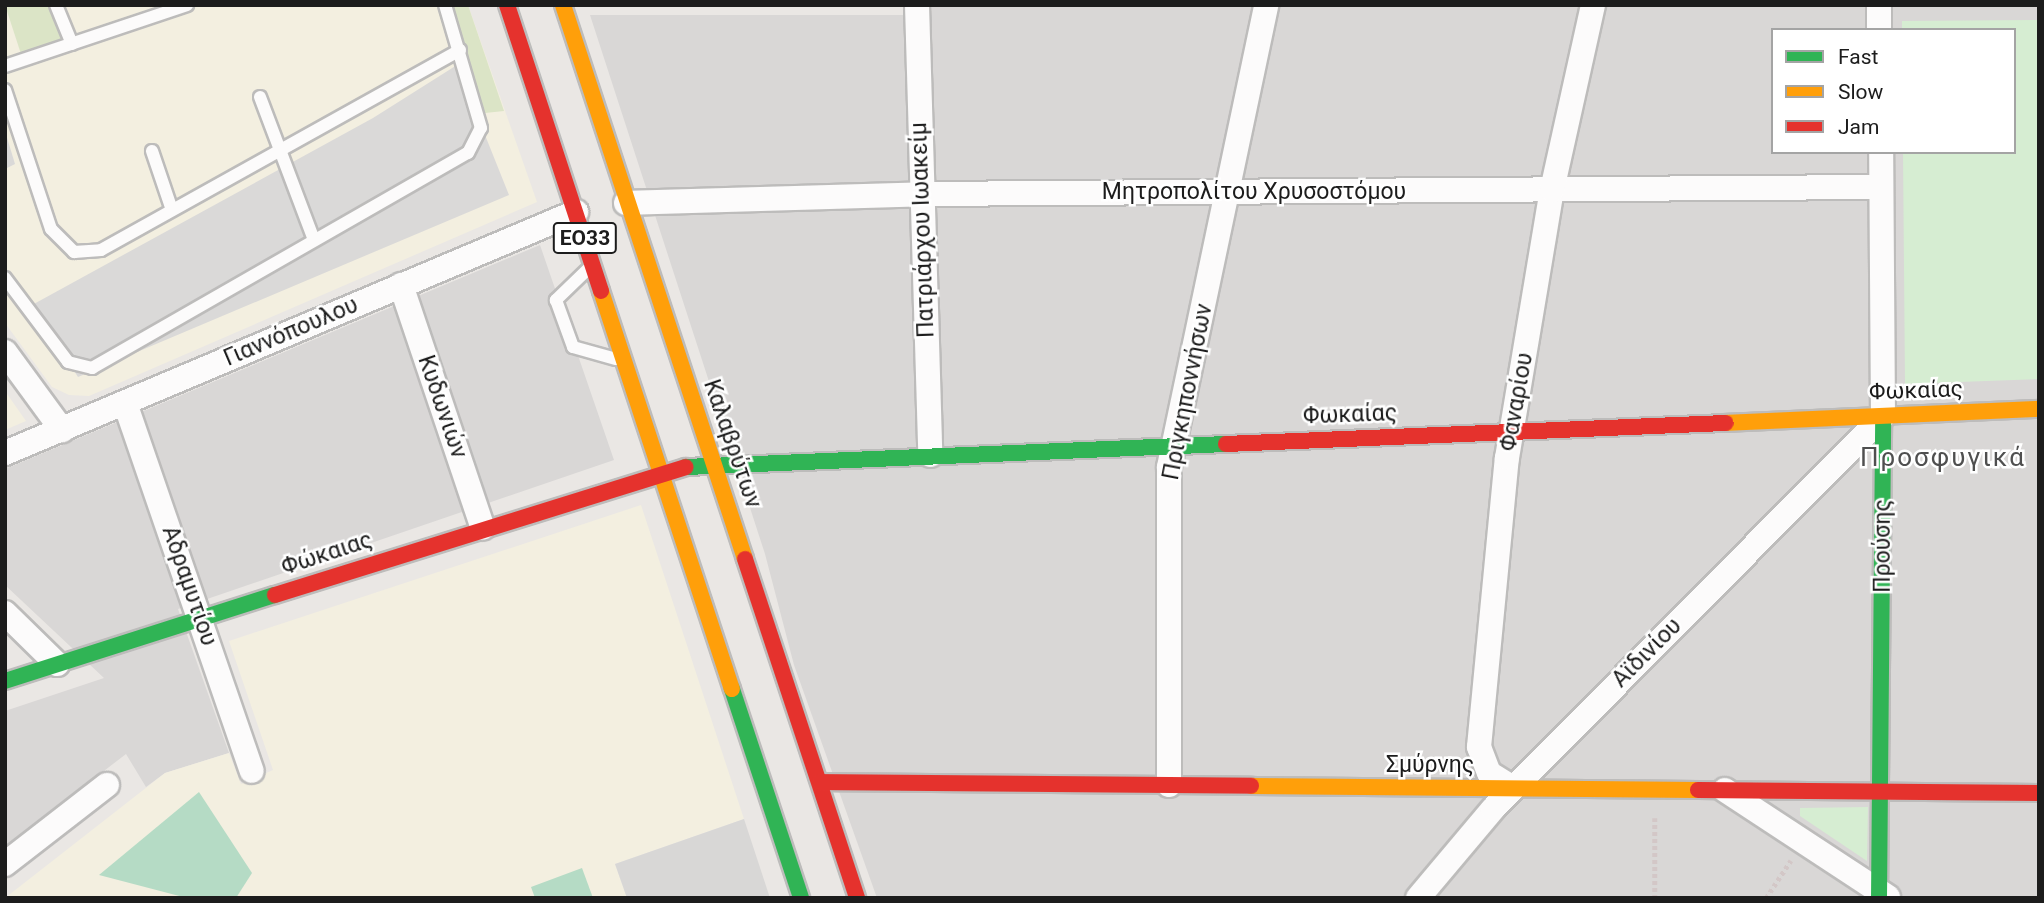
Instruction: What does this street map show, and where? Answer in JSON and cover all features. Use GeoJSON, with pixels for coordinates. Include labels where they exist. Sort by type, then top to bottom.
{"type":"FeatureCollection","features":[{"type":"Feature","properties":{"kind":"main road","name":"ΕΟ33"},"geometry":{"type":"LineString","coordinates":[[507,5],[663,471],[801,898]]}},
{"type":"Feature","properties":{"kind":"main road","name":"Καλαβρύτων"},"geometry":{"type":"LineString","coordinates":[[563,5],[626,203],[858,898]]}},
{"type":"Feature","properties":{"kind":"main road","name":"Φωκαίας"},"geometry":{"type":"LineString","coordinates":[[663,471],[715,464],[2039,409]]}},
{"type":"Feature","properties":{"kind":"main road","name":"Προύσης"},"geometry":{"type":"LineString","coordinates":[[1883,415],[1883,896]]}},
{"type":"Feature","properties":{"kind":"main road","name":"Φώκαιας"},"geometry":{"type":"LineString","coordinates":[[5,681],[663,471]]}},
{"type":"Feature","properties":{"kind":"main road","name":"Σμύρνης"},"geometry":{"type":"LineString","coordinates":[[820,782],[2039,793]]}},
{"type":"Feature","properties":{"kind":"street","name":"Πατριάρχου Ιωακείμ"},"geometry":{"type":"LineString","coordinates":[[917,5],[930,455]]}},
{"type":"Feature","properties":{"kind":"street","name":"Πριγκηποννήσων"},"geometry":{"type":"LineString","coordinates":[[1168,785],[1173,445],[1229,192],[1266,5]]}},
{"type":"Feature","properties":{"kind":"street","name":"Φαναρίου"},"geometry":{"type":"LineString","coordinates":[[1513,788],[1489,773],[1479,747],[1512,431],[1552,190],[1593,5]]}},
{"type":"Feature","properties":{"kind":"street"},"geometry":{"type":"LineString","coordinates":[[1879,5],[1879,28]]}},
{"type":"Feature","properties":{"kind":"street","name":"Προύσης"},"geometry":{"type":"LineString","coordinates":[[1881,154],[1883,415]]}},
{"type":"Feature","properties":{"kind":"street","name":"Μητροπολίτου Χρυσοστόμου"},"geometry":{"type":"LineString","coordinates":[[626,203],[921,194],[1881,187]]}},
{"type":"Feature","properties":{"kind":"street","name":"Γιαννόπουλου"},"geometry":{"type":"LineString","coordinates":[[5,453],[576,212]]}},
{"type":"Feature","properties":{"kind":"street","name":"Κυδωνιών"},"geometry":{"type":"LineString","coordinates":[[401,285],[483,528]]}},
{"type":"Feature","properties":{"kind":"street"},"geometry":{"type":"LineString","coordinates":[[5,352],[62,430]]}},
{"type":"Feature","properties":{"kind":"street","name":"Αδραμυτίου"},"geometry":{"type":"LineString","coordinates":[[125,403],[253,771]]}},
{"type":"Feature","properties":{"kind":"street","name":"Αϊδινίου"},"geometry":{"type":"LineString","coordinates":[[1418,898],[1513,788],[1883,415]]}},
{"type":"Feature","properties":{"kind":"street"},"geometry":{"type":"LineString","coordinates":[[5,613],[57,664]]}},
{"type":"Feature","properties":{"kind":"street"},"geometry":{"type":"LineString","coordinates":[[5,864],[107,785]]}},
{"type":"Feature","properties":{"kind":"street"},"geometry":{"type":"LineString","coordinates":[[1725,790],[1883,896]]}},
{"type":"Feature","properties":{"kind":"lane"},"geometry":{"type":"LineString","coordinates":[[56,5],[72,44]]}},
{"type":"Feature","properties":{"kind":"lane"},"geometry":{"type":"LineString","coordinates":[[5,66],[187,5]]}},
{"type":"Feature","properties":{"kind":"lane"},"geometry":{"type":"LineString","coordinates":[[5,278],[68,362],[79,370],[92,368],[478,142],[481,128],[460,50],[444,5]]}},
{"type":"Feature","properties":{"kind":"lane"},"geometry":{"type":"LineString","coordinates":[[5,90],[51,229],[74,252],[101,250],[460,50]]}},
{"type":"Feature","properties":{"kind":"lane"},"geometry":{"type":"LineString","coordinates":[[260,97],[313,237]]}},
{"type":"Feature","properties":{"kind":"lane"},"geometry":{"type":"LineString","coordinates":[[152,151],[172,210]]}},
{"type":"Feature","properties":{"kind":"lane"},"geometry":{"type":"LineString","coordinates":[[594,264],[556,300],[573,347],[626,362]]}},
{"type":"Feature","properties":{"kind":"path"},"geometry":{"type":"LineString","coordinates":[[1655,789],[1655,898]]}},
{"type":"Feature","properties":{"kind":"path"},"geometry":{"type":"LineString","coordinates":[[1766,898],[1804,841]]}},
{"type":"Feature","properties":{"kind":"shaded area"},"geometry":{"type":"Polygon","coordinates":[[[5,5],[468,5],[537,202],[89,396],[69,395],[52,387],[5,323],[5,5]]]}},
{"type":"Feature","properties":{"kind":"shaded area"},"geometry":{"type":"Polygon","coordinates":[[[927,5],[2039,5],[2039,898],[877,898],[794,665],[765,554],[590,15],[927,15],[927,5]]]}},
{"type":"Feature","properties":{"kind":"shaded area"},"geometry":{"type":"Polygon","coordinates":[[[457,65],[509,195],[78,377],[32,305],[373,118],[457,65]]]}},
{"type":"Feature","properties":{"kind":"shaded area"},"geometry":{"type":"Polygon","coordinates":[[[5,131],[15,164],[5,169],[5,131]]]}},
{"type":"Feature","properties":{"kind":"shaded area"},"geometry":{"type":"Polygon","coordinates":[[[540,245],[614,460],[178,609],[229,753],[165,773],[146,787],[126,754],[5,847],[5,711],[104,678],[5,585],[5,469],[540,245]]]}},
{"type":"Feature","properties":{"kind":"shaded area"},"geometry":{"type":"Polygon","coordinates":[[[5,391],[26,421],[5,430],[5,391]]]}},
{"type":"Feature","properties":{"kind":"shaded area"},"geometry":{"type":"Polygon","coordinates":[[[641,505],[744,819],[615,864],[627,898],[5,898],[165,773],[229,753],[241,784],[273,770],[229,641],[641,505]]]}},
{"type":"Feature","properties":{"kind":"shaded area"},"geometry":{"type":"Polygon","coordinates":[[[744,819],[770,898],[627,898],[615,864],[744,819]]]}},
{"type":"Feature","properties":{"kind":"green space"},"geometry":{"type":"Polygon","coordinates":[[[5,5],[50,5],[65,41],[21,54],[5,5]]]}},
{"type":"Feature","properties":{"kind":"green space"},"geometry":{"type":"Polygon","coordinates":[[[448,5],[468,5],[504,111],[485,113],[448,5]]]}},
{"type":"Feature","properties":{"kind":"green space"},"geometry":{"type":"Polygon","coordinates":[[[2039,20],[2039,379],[1905,384],[1903,154],[2016,154],[2016,28],[1902,28],[1902,21],[2039,20]]]}},
{"type":"Feature","properties":{"kind":"green space"},"geometry":{"type":"Polygon","coordinates":[[[199,792],[252,873],[236,898],[187,898],[99,875],[199,792]]]}},
{"type":"Feature","properties":{"kind":"green space"},"geometry":{"type":"Polygon","coordinates":[[[1868,807],[1867,861],[1800,816],[1800,808],[1868,807]]]}},
{"type":"Feature","properties":{"kind":"green space"},"geometry":{"type":"Polygon","coordinates":[[[582,868],[593,898],[535,898],[531,887],[582,868]]]}},
{"type":"Feature","properties":{"kind":"traffic: fast"},"geometry":{"type":"LineString","coordinates":[[1879,898],[1883,416]]}},
{"type":"Feature","properties":{"kind":"traffic: fast"},"geometry":{"type":"LineString","coordinates":[[686,467],[1226,444]]}},
{"type":"Feature","properties":{"kind":"traffic: fast"},"geometry":{"type":"LineString","coordinates":[[5,681],[275,595]]}},
{"type":"Feature","properties":{"kind":"traffic: fast"},"geometry":{"type":"LineString","coordinates":[[732,689],[801,898]]}},
{"type":"Feature","properties":{"kind":"traffic: slow"},"geometry":{"type":"LineString","coordinates":[[563,5],[745,559]]}},
{"type":"Feature","properties":{"kind":"traffic: slow"},"geometry":{"type":"LineString","coordinates":[[601,291],[732,689]]}},
{"type":"Feature","properties":{"kind":"traffic: slow"},"geometry":{"type":"LineString","coordinates":[[1726,423],[2039,409]]}},
{"type":"Feature","properties":{"kind":"traffic: slow"},"geometry":{"type":"LineString","coordinates":[[1251,786],[1698,790]]}},
{"type":"Feature","properties":{"kind":"traffic: jam"},"geometry":{"type":"LineString","coordinates":[[507,5],[601,291]]}},
{"type":"Feature","properties":{"kind":"traffic: jam"},"geometry":{"type":"LineString","coordinates":[[1226,444],[1726,423]]}},
{"type":"Feature","properties":{"kind":"traffic: jam"},"geometry":{"type":"LineString","coordinates":[[275,595],[686,467]]}},
{"type":"Feature","properties":{"kind":"traffic: jam"},"geometry":{"type":"LineString","coordinates":[[745,559],[857,898]]}},
{"type":"Feature","properties":{"kind":"traffic: jam"},"geometry":{"type":"LineString","coordinates":[[820,782],[1251,786]]}},
{"type":"Feature","properties":{"kind":"traffic: jam"},"geometry":{"type":"LineString","coordinates":[[1698,790],[2039,793]]}},
{"type":"Feature","properties":{"kind":"district","name":"Προσφυγικά"},"geometry":{"type":"Point","coordinates":[1943,458]}}]}
